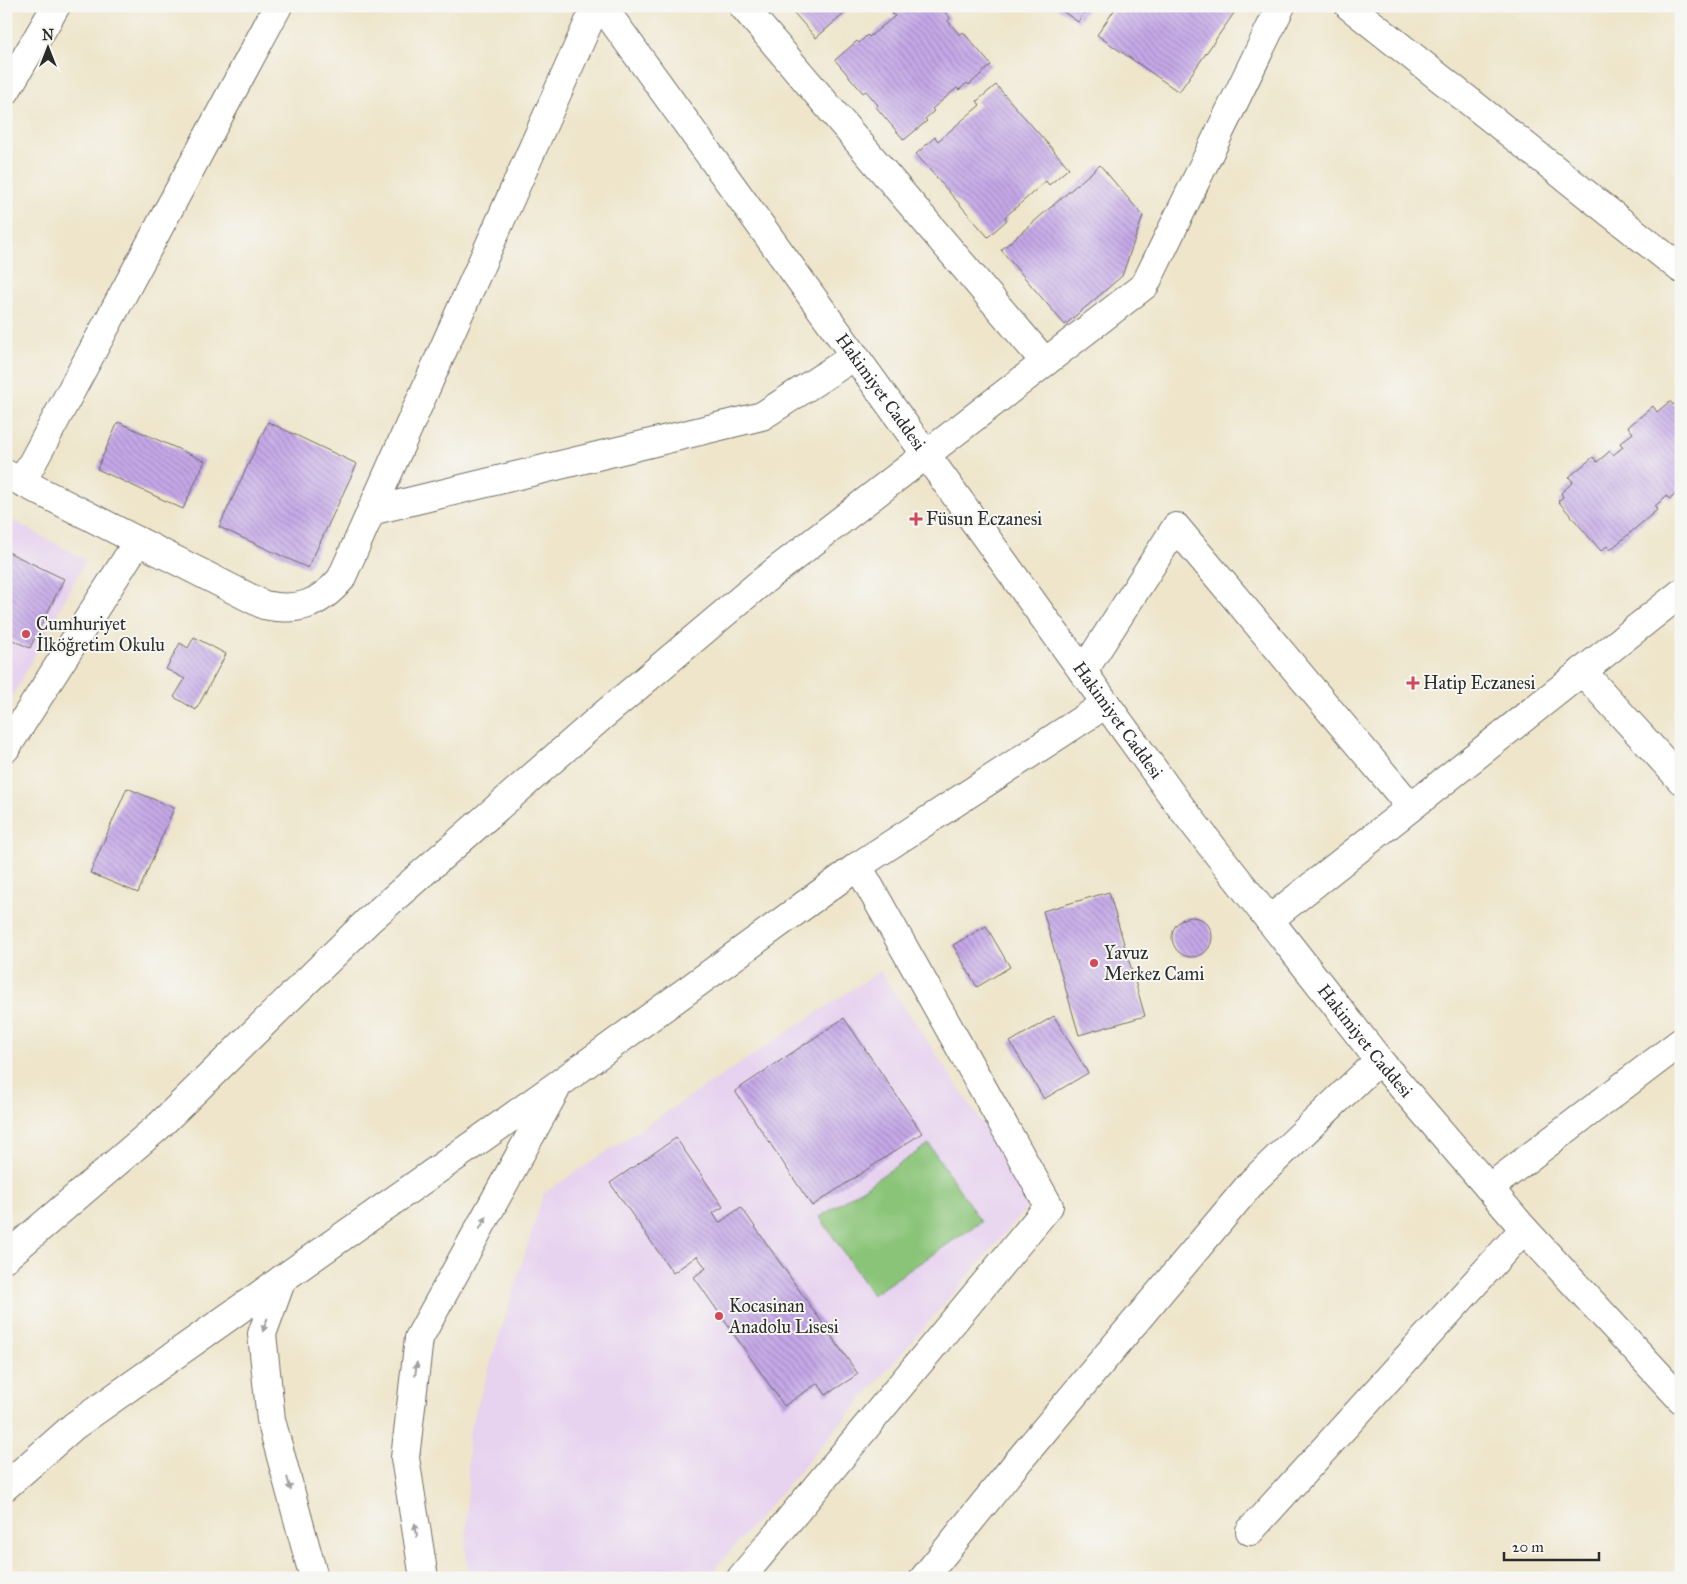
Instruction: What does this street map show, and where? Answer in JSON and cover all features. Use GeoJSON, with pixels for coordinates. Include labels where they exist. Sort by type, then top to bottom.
{"type":"FeatureCollection","features":[{"type":"Feature","properties":{"kind":"street"},"geometry":{"type":"LineString","coordinates":[[6,91],[56,6]]}},
{"type":"Feature","properties":{"kind":"street"},"geometry":{"type":"LineString","coordinates":[[278,6],[14,478],[264,605],[279,608],[293,608],[321,598],[332,590],[341,579],[596,6]]}},
{"type":"Feature","properties":{"kind":"street","name":"Hakimiyet Caddesi"},"geometry":{"type":"LineString","coordinates":[[602,6],[1177,802],[1379,1060],[1524,1229],[1681,1398]]}},
{"type":"Feature","properties":{"kind":"street"},"geometry":{"type":"LineString","coordinates":[[743,6],[1045,362]]}},
{"type":"Feature","properties":{"kind":"street"},"geometry":{"type":"LineString","coordinates":[[6,1257],[159,1126],[369,920],[593,724],[759,584],[1145,285],[1281,6]]}},
{"type":"Feature","properties":{"kind":"street"},"geometry":{"type":"LineString","coordinates":[[1350,6],[1681,269]]}},
{"type":"Feature","properties":{"kind":"street"},"geometry":{"type":"LineString","coordinates":[[371,511],[762,416],[855,356]]}},
{"type":"Feature","properties":{"kind":"street"},"geometry":{"type":"LineString","coordinates":[[1083,672],[1176,527],[1412,807]]}},
{"type":"Feature","properties":{"kind":"street"},"geometry":{"type":"LineString","coordinates":[[6,748],[138,541]]}},
{"type":"Feature","properties":{"kind":"street"},"geometry":{"type":"LineString","coordinates":[[1269,920],[1681,593]]}},
{"type":"Feature","properties":{"kind":"street"},"geometry":{"type":"LineString","coordinates":[[1582,671],[1681,780]]}},
{"type":"Feature","properties":{"kind":"street"},"geometry":{"type":"LineString","coordinates":[[6,1486],[74,1426],[560,1083],[858,866],[1106,704]]}},
{"type":"Feature","properties":{"kind":"street"},"geometry":{"type":"LineString","coordinates":[[741,1578],[1049,1206],[858,866]]}},
{"type":"Feature","properties":{"kind":"street"},"geometry":{"type":"LineString","coordinates":[[1489,1188],[1681,1042]]}},
{"type":"Feature","properties":{"kind":"street"},"geometry":{"type":"LineString","coordinates":[[924,1578],[1016,1464],[1253,1181],[1379,1060]]}},
{"type":"Feature","properties":{"kind":"street"},"geometry":{"type":"LineString","coordinates":[[424,1578],[405,1458],[419,1338],[560,1083]]}},
{"type":"Feature","properties":{"kind":"street"},"geometry":{"type":"LineString","coordinates":[[1250,1531],[1524,1229]]}},
{"type":"Feature","properties":{"kind":"street"},"geometry":{"type":"LineString","coordinates":[[282,1279],[262,1334],[271,1420],[314,1578]]}},
{"type":"Feature","properties":{"kind":"shaded area","name":"Cumhuriyet İlköğretim Okulu"},"geometry":{"type":"Polygon","coordinates":[[[6,517],[86,560],[6,708],[6,517]]]}},
{"type":"Feature","properties":{"kind":"shaded area","name":"Kocasinan Anadolu Lisesi"},"geometry":{"type":"Polygon","coordinates":[[[880,971],[1034,1200],[707,1578],[469,1578],[466,1555],[469,1432],[544,1193],[880,971]]]}},
{"type":"Feature","properties":{"kind":"green space"},"geometry":{"type":"Polygon","coordinates":[[[929,1144],[981,1222],[872,1295],[820,1217],[929,1144]]]}},
{"type":"Feature","properties":{"kind":"building"},"geometry":{"type":"Polygon","coordinates":[[[788,6],[853,6],[816,38],[788,6]]]}},
{"type":"Feature","properties":{"kind":"building"},"geometry":{"type":"Polygon","coordinates":[[[901,6],[940,6],[950,18],[948,21],[960,35],[963,32],[991,65],[969,85],[967,83],[959,90],[957,88],[932,109],[934,111],[925,119],[927,121],[904,140],[876,107],[878,105],[866,91],[863,93],[835,60],[857,41],[859,43],[867,35],[869,37],[895,16],[892,14],[901,6]]]}},
{"type":"Feature","properties":{"kind":"building"},"geometry":{"type":"Polygon","coordinates":[[[1055,6],[1089,6],[1078,22],[1055,6]]]}},
{"type":"Feature","properties":{"kind":"building"},"geometry":{"type":"Polygon","coordinates":[[[1117,6],[1239,6],[1179,92],[1097,35],[1117,6]]]}},
{"type":"Feature","properties":{"kind":"building"},"geometry":{"type":"Polygon","coordinates":[[[996,85],[1069,168],[1049,185],[1046,181],[1005,217],[1007,220],[988,237],[916,154],[935,137],[938,141],[980,105],[977,101],[996,85]]]}},
{"type":"Feature","properties":{"kind":"building"},"geometry":{"type":"Polygon","coordinates":[[[1100,165],[1143,216],[1122,276],[1065,325],[1001,250],[1100,165]]]}},
{"type":"Feature","properties":{"kind":"building"},"geometry":{"type":"Polygon","coordinates":[[[1670,401],[1673,405],[1678,401],[1681,404],[1681,490],[1670,499],[1666,496],[1655,506],[1657,510],[1610,550],[1607,546],[1601,551],[1558,501],[1563,497],[1561,493],[1573,482],[1569,477],[1593,457],[1597,462],[1610,451],[1613,455],[1623,447],[1620,443],[1633,433],[1628,427],[1653,406],[1657,412],[1670,401]]]}},
{"type":"Feature","properties":{"kind":"building"},"geometry":{"type":"Polygon","coordinates":[[[118,422],[205,461],[183,509],[97,469],[118,422]]]}},
{"type":"Feature","properties":{"kind":"building"},"geometry":{"type":"Polygon","coordinates":[[[268,422],[357,464],[308,568],[219,527],[268,422]]]}},
{"type":"Feature","properties":{"kind":"building"},"geometry":{"type":"Polygon","coordinates":[[[6,551],[64,579],[30,648],[6,637],[6,551]]]}},
{"type":"Feature","properties":{"kind":"building"},"geometry":{"type":"Polygon","coordinates":[[[194,637],[226,654],[196,710],[174,697],[185,679],[166,669],[180,643],[188,648],[194,637]]]}},
{"type":"Feature","properties":{"kind":"building"},"geometry":{"type":"Polygon","coordinates":[[[127,788],[174,808],[138,893],[90,873],[127,788]]]}},
{"type":"Feature","properties":{"kind":"building","name":"Yavuz Merkez Cami"},"geometry":{"type":"Polygon","coordinates":[[[1109,892],[1145,1016],[1079,1035],[1043,911],[1109,892]]]}},
{"type":"Feature","properties":{"kind":"building"},"geometry":{"type":"Polygon","coordinates":[[[1196,917],[1203,920],[1209,926],[1212,937],[1211,945],[1203,954],[1196,957],[1188,957],[1181,954],[1173,945],[1172,933],[1175,926],[1184,918],[1196,917]]]}},
{"type":"Feature","properties":{"kind":"building"},"geometry":{"type":"Polygon","coordinates":[[[986,926],[1010,967],[977,987],[953,945],[986,926]]]}},
{"type":"Feature","properties":{"kind":"building"},"geometry":{"type":"Polygon","coordinates":[[[1054,1016],[1088,1073],[1044,1099],[1010,1042],[1054,1016]]]}},
{"type":"Feature","properties":{"kind":"building"},"geometry":{"type":"Polygon","coordinates":[[[844,1018],[922,1133],[812,1206],[735,1091],[844,1018]]]}},
{"type":"Feature","properties":{"kind":"building"},"geometry":{"type":"Polygon","coordinates":[[[676,1138],[723,1207],[713,1213],[719,1223],[741,1207],[858,1374],[826,1395],[818,1383],[784,1406],[694,1277],[706,1268],[697,1256],[673,1273],[610,1183],[676,1138]]]}},
{"type":"Feature","properties":{"kind":"place","name":"Füsun Eczanesi"},"geometry":{"type":"Point","coordinates":[916,519]}},
{"type":"Feature","properties":{"kind":"place","name":"Cumhuriyet İlköğretim Okulu"},"geometry":{"type":"Point","coordinates":[26,634]}},
{"type":"Feature","properties":{"kind":"place","name":"Hatip Eczanesi"},"geometry":{"type":"Point","coordinates":[1413,683]}},
{"type":"Feature","properties":{"kind":"place","name":"Yavuz Merkez Cami"},"geometry":{"type":"Point","coordinates":[1094,963]}},
{"type":"Feature","properties":{"kind":"place","name":"Kocasinan Anadolu Lisesi"},"geometry":{"type":"Point","coordinates":[719,1316]}}]}
